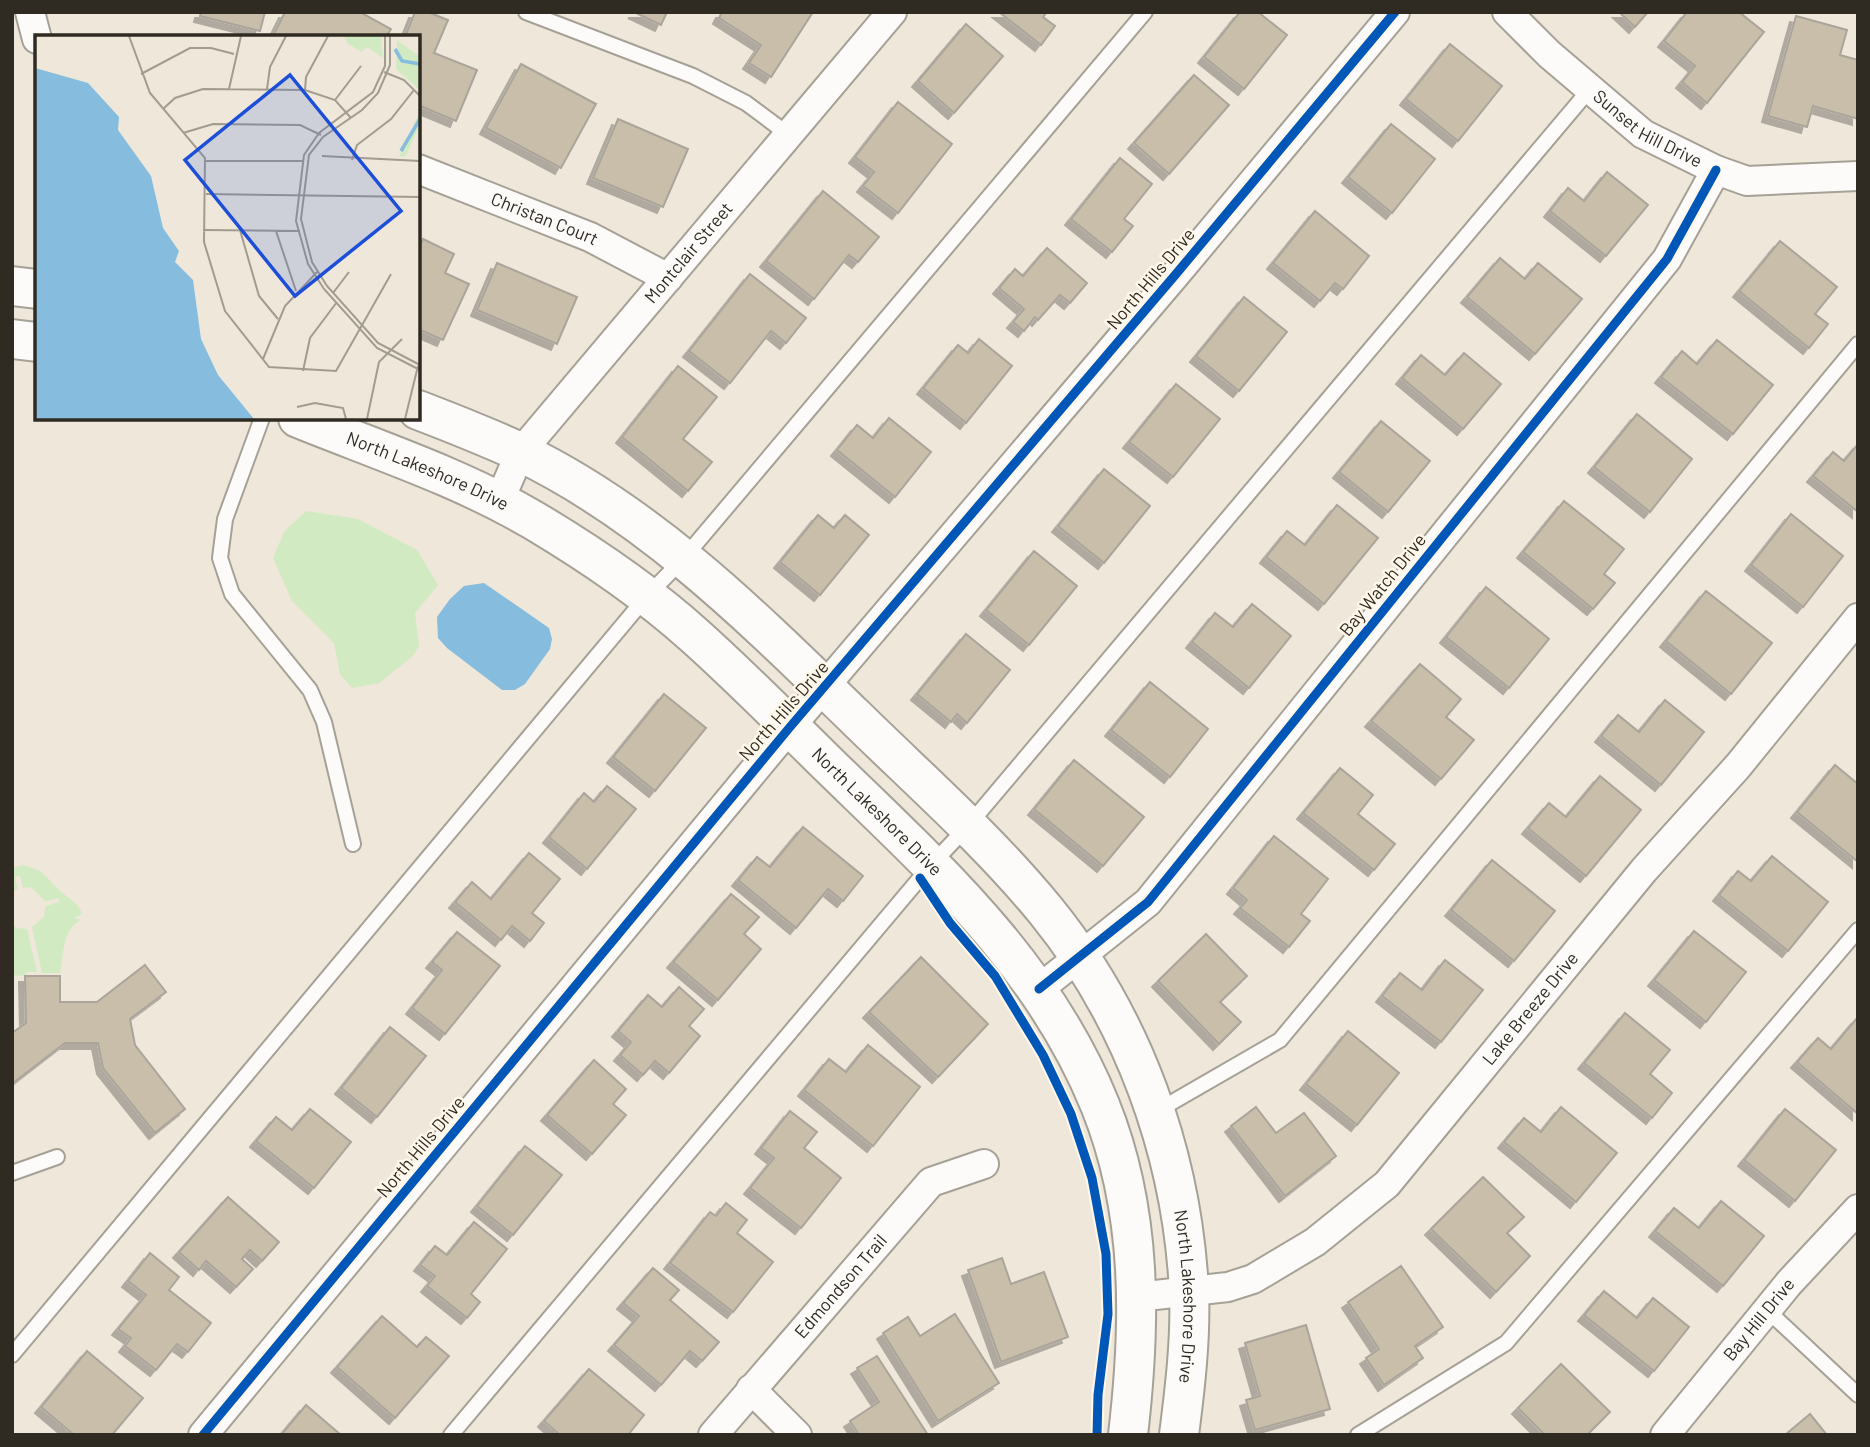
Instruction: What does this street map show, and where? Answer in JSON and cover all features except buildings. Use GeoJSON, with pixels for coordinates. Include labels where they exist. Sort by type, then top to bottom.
{"type":"FeatureCollection","features":[{"type":"Feature","properties":{"kind":"main road"},"geometry":{"type":"LineString","coordinates":[[12,286],[35,289]]}},
{"type":"Feature","properties":{"kind":"main road"},"geometry":{"type":"LineString","coordinates":[[12,339],[35,342]]}},
{"type":"Feature","properties":{"kind":"main road","name":"North Lakeshore Drive"},"geometry":{"type":"LineString","coordinates":[[420,411],[520,453],[595,496],[683,559],[747,613],[967,827],[1023,884],[1065,935],[1117,1018],[1156,1112],[1179,1205],[1189,1292],[1179,1435]]}},
{"type":"Feature","properties":{"kind":"main road","name":"North Lakeshore Drive"},"geometry":{"type":"LineString","coordinates":[[303,420],[499,502],[572,544],[648,596],[695,636],[790,727],[931,864],[994,931],[1039,989],[1082,1065],[1101,1108],[1126,1189],[1133,1232],[1137,1297],[1135,1380],[1128,1435]]}},
{"type":"Feature","properties":{"kind":"street"},"geometry":{"type":"LineString","coordinates":[[30,12],[36,35]]}},
{"type":"Feature","properties":{"kind":"street","name":"Montclair Street"},"geometry":{"type":"LineString","coordinates":[[499,502],[520,453],[892,12]]}},
{"type":"Feature","properties":{"kind":"street","name":"North Hills Drive"},"geometry":{"type":"LineString","coordinates":[[203,1435],[790,727],[1395,12]]}},
{"type":"Feature","properties":{"kind":"street","name":"Sunset Hill Drive"},"geometry":{"type":"LineString","coordinates":[[1507,12],[1549,54],[1643,134],[1716,170],[1748,181],[1858,176]]}},
{"type":"Feature","properties":{"kind":"street","name":"Christan Court"},"geometry":{"type":"LineString","coordinates":[[420,170],[590,237],[668,278]]}},
{"type":"Feature","properties":{"kind":"street","name":"Bay Watch Drive"},"geometry":{"type":"LineString","coordinates":[[1039,989],[1148,902],[1667,259],[1716,170]]}},
{"type":"Feature","properties":{"kind":"street","name":"Lake Breeze Drive"},"geometry":{"type":"LineString","coordinates":[[1137,1297],[1228,1287],[1253,1279],[1315,1242],[1387,1184],[1644,870],[1738,766],[1858,618]]}},
{"type":"Feature","properties":{"kind":"street","name":"Edmondson Trail"},"geometry":{"type":"LineString","coordinates":[[713,1435],[931,1182],[985,1164]]}},
{"type":"Feature","properties":{"kind":"street","name":"Bay Hill Drive"},"geometry":{"type":"LineString","coordinates":[[1665,1435],[1789,1283],[1858,1209]]}},
{"type":"Feature","properties":{"kind":"street"},"geometry":{"type":"LineString","coordinates":[[751,1389],[797,1435]]}},
{"type":"Feature","properties":{"kind":"lane"},"geometry":{"type":"LineString","coordinates":[[526,12],[693,76],[746,103],[789,135]]}},
{"type":"Feature","properties":{"kind":"lane"},"geometry":{"type":"LineString","coordinates":[[12,1355],[648,596],[683,559],[1145,12]]}},
{"type":"Feature","properties":{"kind":"lane"},"geometry":{"type":"LineString","coordinates":[[451,1435],[931,864],[967,827],[1590,89]]}},
{"type":"Feature","properties":{"kind":"lane"},"geometry":{"type":"LineString","coordinates":[[1156,1112],[1280,1040],[1858,344]]}},
{"type":"Feature","properties":{"kind":"lane"},"geometry":{"type":"LineString","coordinates":[[261,420],[226,519],[220,558],[232,594],[310,690],[324,722],[353,844]]}},
{"type":"Feature","properties":{"kind":"lane"},"geometry":{"type":"LineString","coordinates":[[1358,1435],[1506,1343],[1858,930]]}},
{"type":"Feature","properties":{"kind":"lane"},"geometry":{"type":"LineString","coordinates":[[12,1173],[57,1157]]}},
{"type":"Feature","properties":{"kind":"lane"},"geometry":{"type":"LineString","coordinates":[[1767,1310],[1858,1395]]}},
{"type":"Feature","properties":{"kind":"green space"},"geometry":{"type":"Polygon","coordinates":[[[306,511],[358,519],[417,550],[438,585],[415,613],[419,646],[413,656],[379,683],[352,688],[340,674],[334,643],[292,601],[273,558],[284,532],[306,511]]]}},
{"type":"Feature","properties":{"kind":"green space"},"geometry":{"type":"Polygon","coordinates":[[[22,865],[44,874],[75,903],[82,914],[74,918],[81,920],[70,929],[67,936],[60,973],[42,973],[32,927],[44,917],[46,906],[59,902],[59,898],[45,901],[31,887],[23,888],[20,876],[15,877],[18,889],[12,892],[12,868],[22,865]]]}},
{"type":"Feature","properties":{"kind":"green space"},"geometry":{"type":"Polygon","coordinates":[[[12,924],[17,928],[27,929],[37,972],[26,972],[25,976],[12,975],[12,924]]]}},
{"type":"Feature","properties":{"kind":"water"},"geometry":{"type":"Polygon","coordinates":[[[484,583],[549,628],[552,639],[550,649],[525,684],[515,690],[502,690],[438,638],[437,617],[450,599],[464,586],[484,583]]]}},
{"type":"Feature","properties":{"kind":"cycle path"},"geometry":{"type":"LineString","coordinates":[[203,1435],[790,727],[1395,12]]}},
{"type":"Feature","properties":{"kind":"cycle path"},"geometry":{"type":"LineString","coordinates":[[1039,989],[1148,902],[1667,259],[1716,170]]}},
{"type":"Feature","properties":{"kind":"cycle path"},"geometry":{"type":"LineString","coordinates":[[920,878],[950,923],[995,976],[1043,1055],[1071,1114],[1092,1178],[1106,1254],[1108,1314],[1098,1395],[1097,1435]]}}]}
